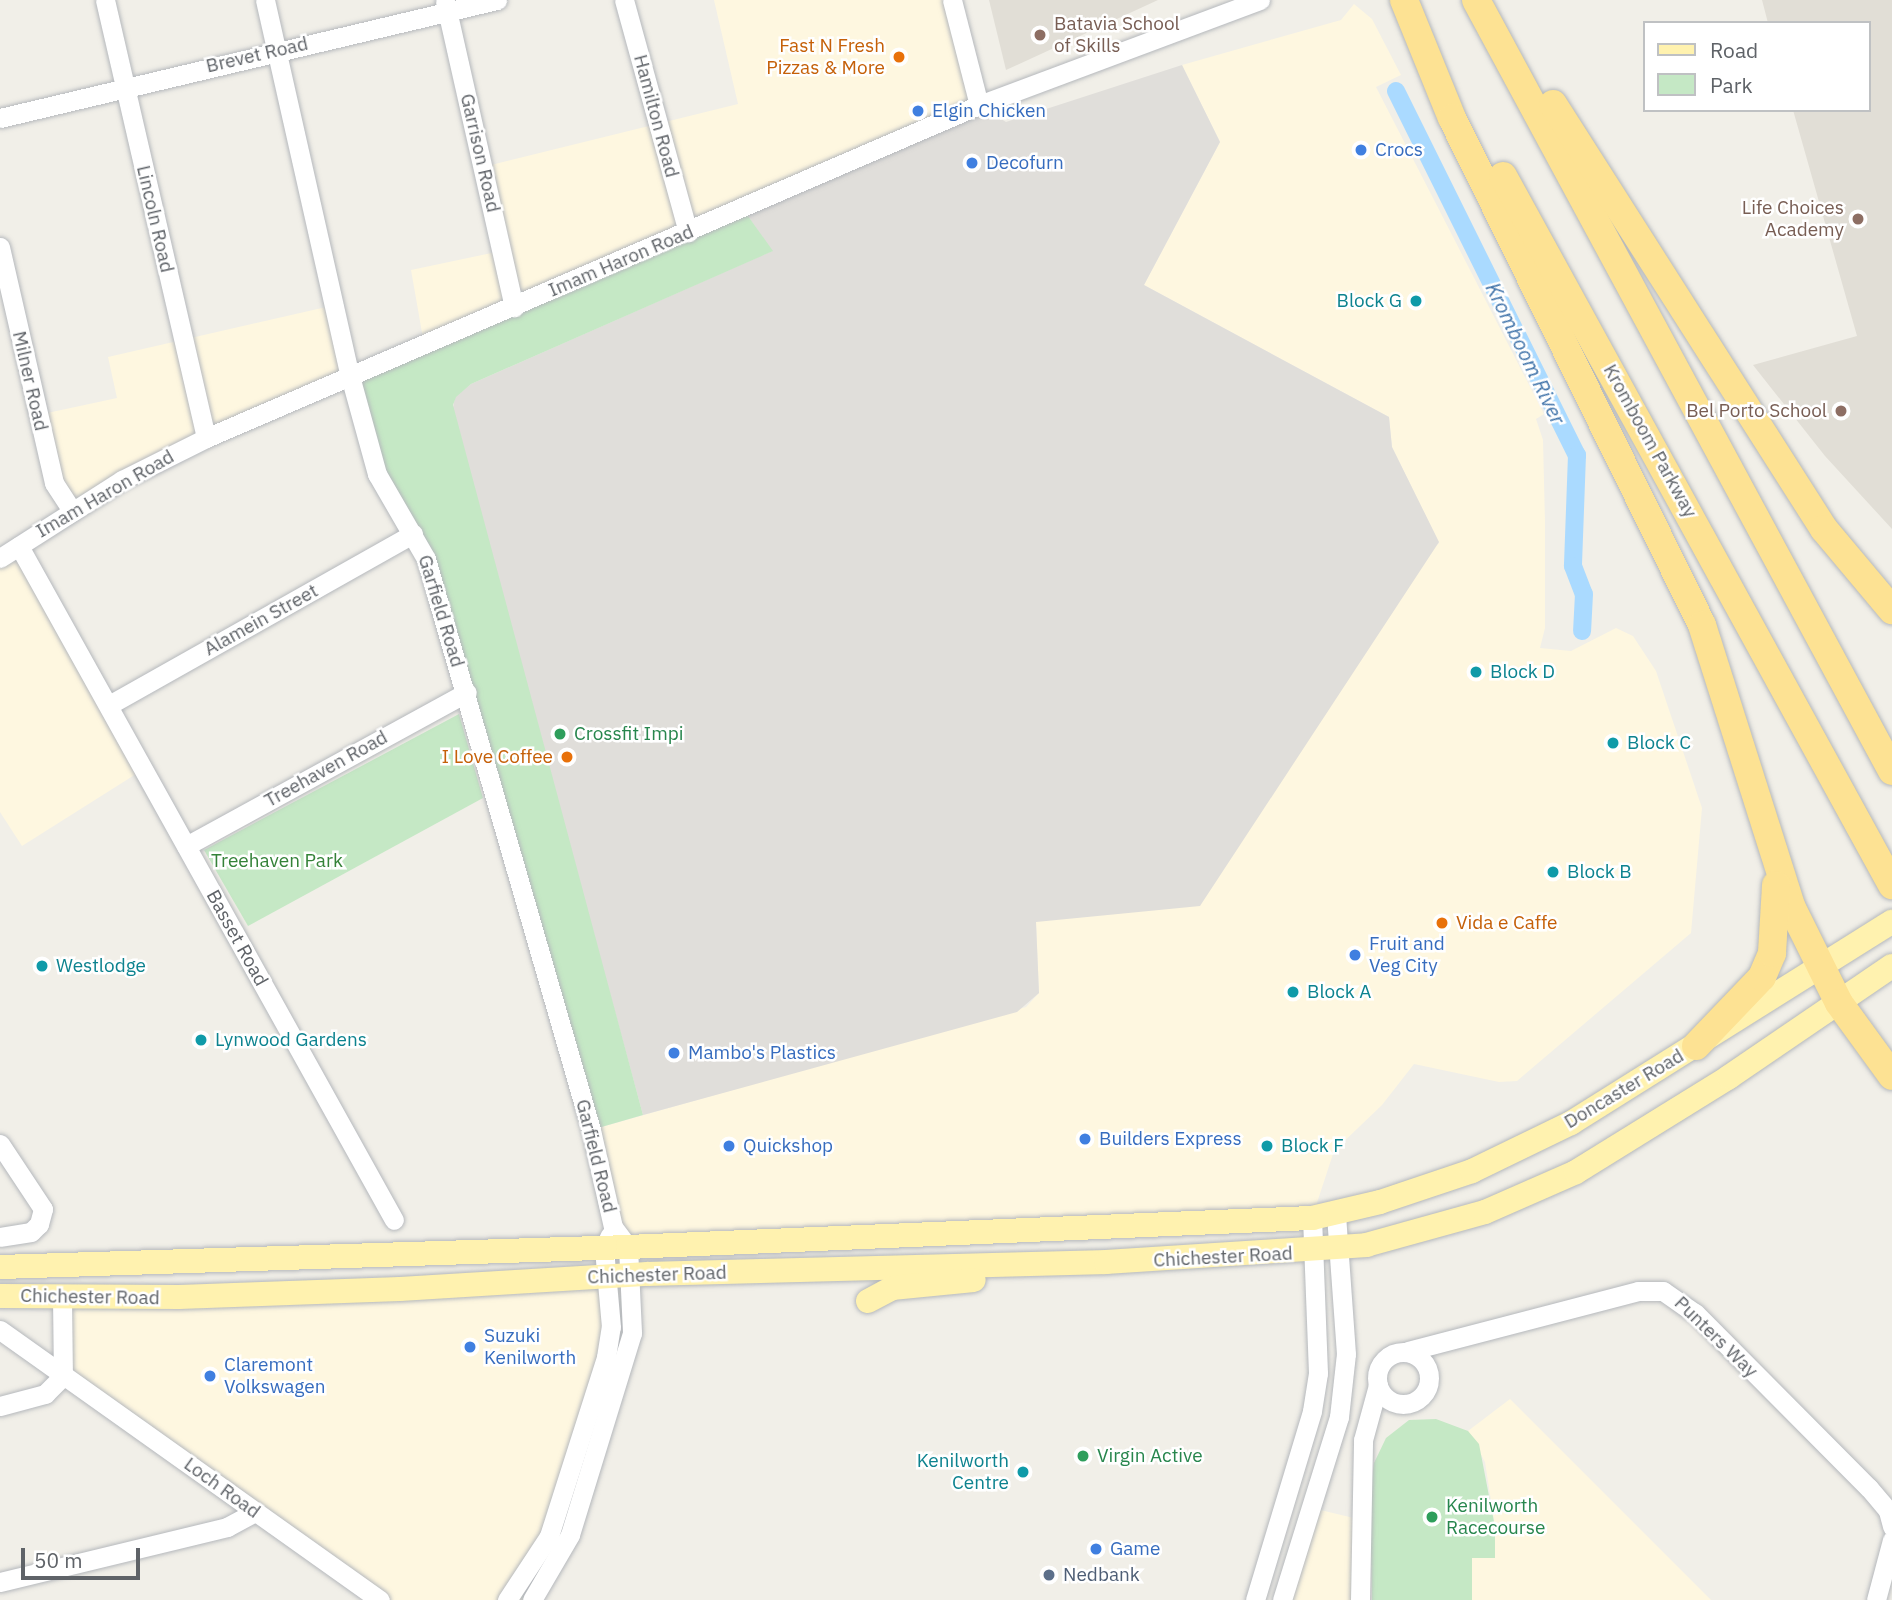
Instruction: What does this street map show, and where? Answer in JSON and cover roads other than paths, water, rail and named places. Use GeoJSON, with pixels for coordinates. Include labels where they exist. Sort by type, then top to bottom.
{"type":"FeatureCollection","features":[{"type":"Feature","properties":{"kind":"highway"},"geometry":{"type":"LineString","coordinates":[[1404,0],[1452,118],[1702,625],[1791,906],[1839,1003],[1892,1076]]}},
{"type":"Feature","properties":{"kind":"highway","name":"Kromboom Parkway"},"geometry":{"type":"LineString","coordinates":[[1404,0],[1892,885]]}},
{"type":"Feature","properties":{"kind":"highway"},"geometry":{"type":"LineString","coordinates":[[1476,0],[1892,771]]}},
{"type":"Feature","properties":{"kind":"highway"},"geometry":{"type":"LineString","coordinates":[[1490,0],[1782,466],[1824,529],[1892,610]]}},
{"type":"Feature","properties":{"kind":"highway"},"geometry":{"type":"LineString","coordinates":[[1696,1046],[1762,977],[1772,953],[1777,899],[1773,852]]}},
{"type":"Feature","properties":{"kind":"main road","name":"Doncaster Road"},"geometry":{"type":"LineString","coordinates":[[1324,1215],[1472,1171],[1571,1123],[1883,928]]}},
{"type":"Feature","properties":{"kind":"main road"},"geometry":{"type":"LineString","coordinates":[[1313,1252],[1404,1237],[1485,1212],[1576,1172],[1839,1003],[1888,968]]}},
{"type":"Feature","properties":{"kind":"main road","name":"Chichester Road"},"geometry":{"type":"LineString","coordinates":[[0,1267],[1324,1215]]}},
{"type":"Feature","properties":{"kind":"main road","name":"Chichester Road"},"geometry":{"type":"LineString","coordinates":[[0,1296],[400,1289],[619,1276],[1034,1264],[1313,1252]]}},
{"type":"Feature","properties":{"kind":"main road"},"geometry":{"type":"LineString","coordinates":[[867,1301],[892,1288],[1015,1276],[1034,1264]]}},
{"type":"Feature","properties":{"kind":"street","name":"Lincoln Road"},"geometry":{"type":"LineString","coordinates":[[105,0],[206,438]]}},
{"type":"Feature","properties":{"kind":"street","name":"Garfield Road"},"geometry":{"type":"LineString","coordinates":[[265,0],[351,376],[382,488],[413,534],[426,559],[467,692],[591,1130],[632,1332],[570,1535],[532,1600]]}},
{"type":"Feature","properties":{"kind":"street","name":"Brevet Road"},"geometry":{"type":"LineString","coordinates":[[6,114],[277,50],[446,6],[497,0]]}},
{"type":"Feature","properties":{"kind":"street","name":"Hamilton Road"},"geometry":{"type":"LineString","coordinates":[[624,0],[688,232]]}},
{"type":"Feature","properties":{"kind":"street"},"geometry":{"type":"LineString","coordinates":[[952,0],[979,105]]}},
{"type":"Feature","properties":{"kind":"street","name":"Imam Haron Road"},"geometry":{"type":"LineString","coordinates":[[0,558],[72,511],[152,464],[206,438],[979,105],[1260,0]]}},
{"type":"Feature","properties":{"kind":"street","name":"Garrison Road"},"geometry":{"type":"LineString","coordinates":[[446,6],[514,307]]}},
{"type":"Feature","properties":{"kind":"street","name":"Milner Road"},"geometry":{"type":"LineString","coordinates":[[0,247],[54,483],[72,511]]}},
{"type":"Feature","properties":{"kind":"street","name":"Alamein Street"},"geometry":{"type":"LineString","coordinates":[[108,705],[413,534]]}},
{"type":"Feature","properties":{"kind":"street","name":"Basset Road"},"geometry":{"type":"LineString","coordinates":[[19,546],[394,1220]]}},
{"type":"Feature","properties":{"kind":"street","name":"Treehaven Road"},"geometry":{"type":"LineString","coordinates":[[186,846],[467,692]]}},
{"type":"Feature","properties":{"kind":"street"},"geometry":{"type":"LineString","coordinates":[[0,1144],[39,1197],[43,1209],[39,1224],[31,1232],[0,1237]]}},
{"type":"Feature","properties":{"kind":"street"},"geometry":{"type":"LineString","coordinates":[[1282,1600],[1339,1416],[1346,1354],[1340,1249],[1324,1215]]}},
{"type":"Feature","properties":{"kind":"street"},"geometry":{"type":"LineString","coordinates":[[1255,1600],[1316,1386],[1320,1348],[1313,1252],[1324,1215]]}},
{"type":"Feature","properties":{"kind":"street","name":"Garfield Road"},"geometry":{"type":"LineString","coordinates":[[507,1600],[549,1536],[606,1357],[619,1276]]}},
{"type":"Feature","properties":{"kind":"street","name":"Punters Way"},"geometry":{"type":"LineString","coordinates":[[1360,1600],[1358,1519],[1363,1453],[1380,1365],[1387,1357],[1639,1291],[1673,1295],[1869,1488],[1888,1511],[1892,1526]]}},
{"type":"Feature","properties":{"kind":"street"},"geometry":{"type":"LineString","coordinates":[[0,1406],[45,1394],[63,1376],[62,1297]]}},
{"type":"Feature","properties":{"kind":"street","name":"Loch Road"},"geometry":{"type":"LineString","coordinates":[[0,1330],[380,1600]]}},
{"type":"Feature","properties":{"kind":"street","name":"Punters Way"},"geometry":{"type":"LineString","coordinates":[[1363,1453],[1378,1422],[1400,1404],[1420,1399],[1427,1391],[1429,1370],[1441,1356],[1480,1334]]}},
{"type":"Feature","properties":{"kind":"street"},"geometry":{"type":"LineString","coordinates":[[1408,1351],[1424,1361],[1429,1370]]}},
{"type":"Feature","properties":{"kind":"street"},"geometry":{"type":"LineString","coordinates":[[1378,1385],[1383,1395],[1400,1404]]}},
{"type":"Feature","properties":{"kind":"street"},"geometry":{"type":"LineString","coordinates":[[0,1582],[227,1527],[255,1512]]}},
{"type":"Feature","properties":{"kind":"street"},"geometry":{"type":"LineString","coordinates":[[1876,1600],[1892,1540]]}},
{"type":"Feature","properties":{"kind":"waterway","name":"Kromboom River"},"geometry":{"type":"LineString","coordinates":[[1396,91],[1577,455],[1573,566],[1584,594],[1582,631]]}},
{"type":"Feature","properties":{"kind":"place","name":"Batavia School of Skills"},"geometry":{"type":"Point","coordinates":[1040,35]}},
{"type":"Feature","properties":{"kind":"place","name":"Fast N Fresh Pizzas & More"},"geometry":{"type":"Point","coordinates":[899,57]}},
{"type":"Feature","properties":{"kind":"place","name":"Elgin Chicken"},"geometry":{"type":"Point","coordinates":[918,111]}},
{"type":"Feature","properties":{"kind":"place","name":"Crocs"},"geometry":{"type":"Point","coordinates":[1361,150]}},
{"type":"Feature","properties":{"kind":"place","name":"Decofurn"},"geometry":{"type":"Point","coordinates":[972,163]}},
{"type":"Feature","properties":{"kind":"place","name":"Life Choices Academy"},"geometry":{"type":"Point","coordinates":[1858,219]}},
{"type":"Feature","properties":{"kind":"place","name":"Block G"},"geometry":{"type":"Point","coordinates":[1416,301]}},
{"type":"Feature","properties":{"kind":"place","name":"Bel Porto School"},"geometry":{"type":"Point","coordinates":[1841,411]}},
{"type":"Feature","properties":{"kind":"place","name":"Block D"},"geometry":{"type":"Point","coordinates":[1476,672]}},
{"type":"Feature","properties":{"kind":"place","name":"Crossfit Impi"},"geometry":{"type":"Point","coordinates":[560,734]}},
{"type":"Feature","properties":{"kind":"place","name":"Block C"},"geometry":{"type":"Point","coordinates":[1613,743]}},
{"type":"Feature","properties":{"kind":"place","name":"I Love Coffee"},"geometry":{"type":"Point","coordinates":[567,757]}},
{"type":"Feature","properties":{"kind":"place","name":"Block B"},"geometry":{"type":"Point","coordinates":[1553,872]}},
{"type":"Feature","properties":{"kind":"place","name":"Vida e Caffe"},"geometry":{"type":"Point","coordinates":[1442,923]}},
{"type":"Feature","properties":{"kind":"place","name":"Fruit and Veg City"},"geometry":{"type":"Point","coordinates":[1355,955]}},
{"type":"Feature","properties":{"kind":"place","name":"Westlodge"},"geometry":{"type":"Point","coordinates":[42,966]}},
{"type":"Feature","properties":{"kind":"place","name":"Block A"},"geometry":{"type":"Point","coordinates":[1293,992]}},
{"type":"Feature","properties":{"kind":"place","name":"Lynwood Gardens"},"geometry":{"type":"Point","coordinates":[201,1040]}},
{"type":"Feature","properties":{"kind":"place","name":"Mambo's Plastics"},"geometry":{"type":"Point","coordinates":[674,1053]}},
{"type":"Feature","properties":{"kind":"place","name":"Builders Express"},"geometry":{"type":"Point","coordinates":[1085,1139]}},
{"type":"Feature","properties":{"kind":"place","name":"Quickshop"},"geometry":{"type":"Point","coordinates":[729,1146]}},
{"type":"Feature","properties":{"kind":"place","name":"Block F"},"geometry":{"type":"Point","coordinates":[1267,1146]}},
{"type":"Feature","properties":{"kind":"place","name":"Suzuki Kenilworth"},"geometry":{"type":"Point","coordinates":[470,1347]}},
{"type":"Feature","properties":{"kind":"place","name":"Claremont Volkswagen"},"geometry":{"type":"Point","coordinates":[210,1376]}},
{"type":"Feature","properties":{"kind":"place","name":"Virgin Active"},"geometry":{"type":"Point","coordinates":[1083,1456]}},
{"type":"Feature","properties":{"kind":"place","name":"Kenilworth Centre"},"geometry":{"type":"Point","coordinates":[1023,1472]}},
{"type":"Feature","properties":{"kind":"place","name":"Kenilworth Racecourse"},"geometry":{"type":"Point","coordinates":[1432,1517]}},
{"type":"Feature","properties":{"kind":"place","name":"Game"},"geometry":{"type":"Point","coordinates":[1096,1549]}},
{"type":"Feature","properties":{"kind":"place","name":"Nedbank"},"geometry":{"type":"Point","coordinates":[1049,1575]}},
{"type":"Feature","properties":{"kind":"park label","name":"Treehaven Park"},"geometry":{"type":"Point","coordinates":[277,861]}}]}
